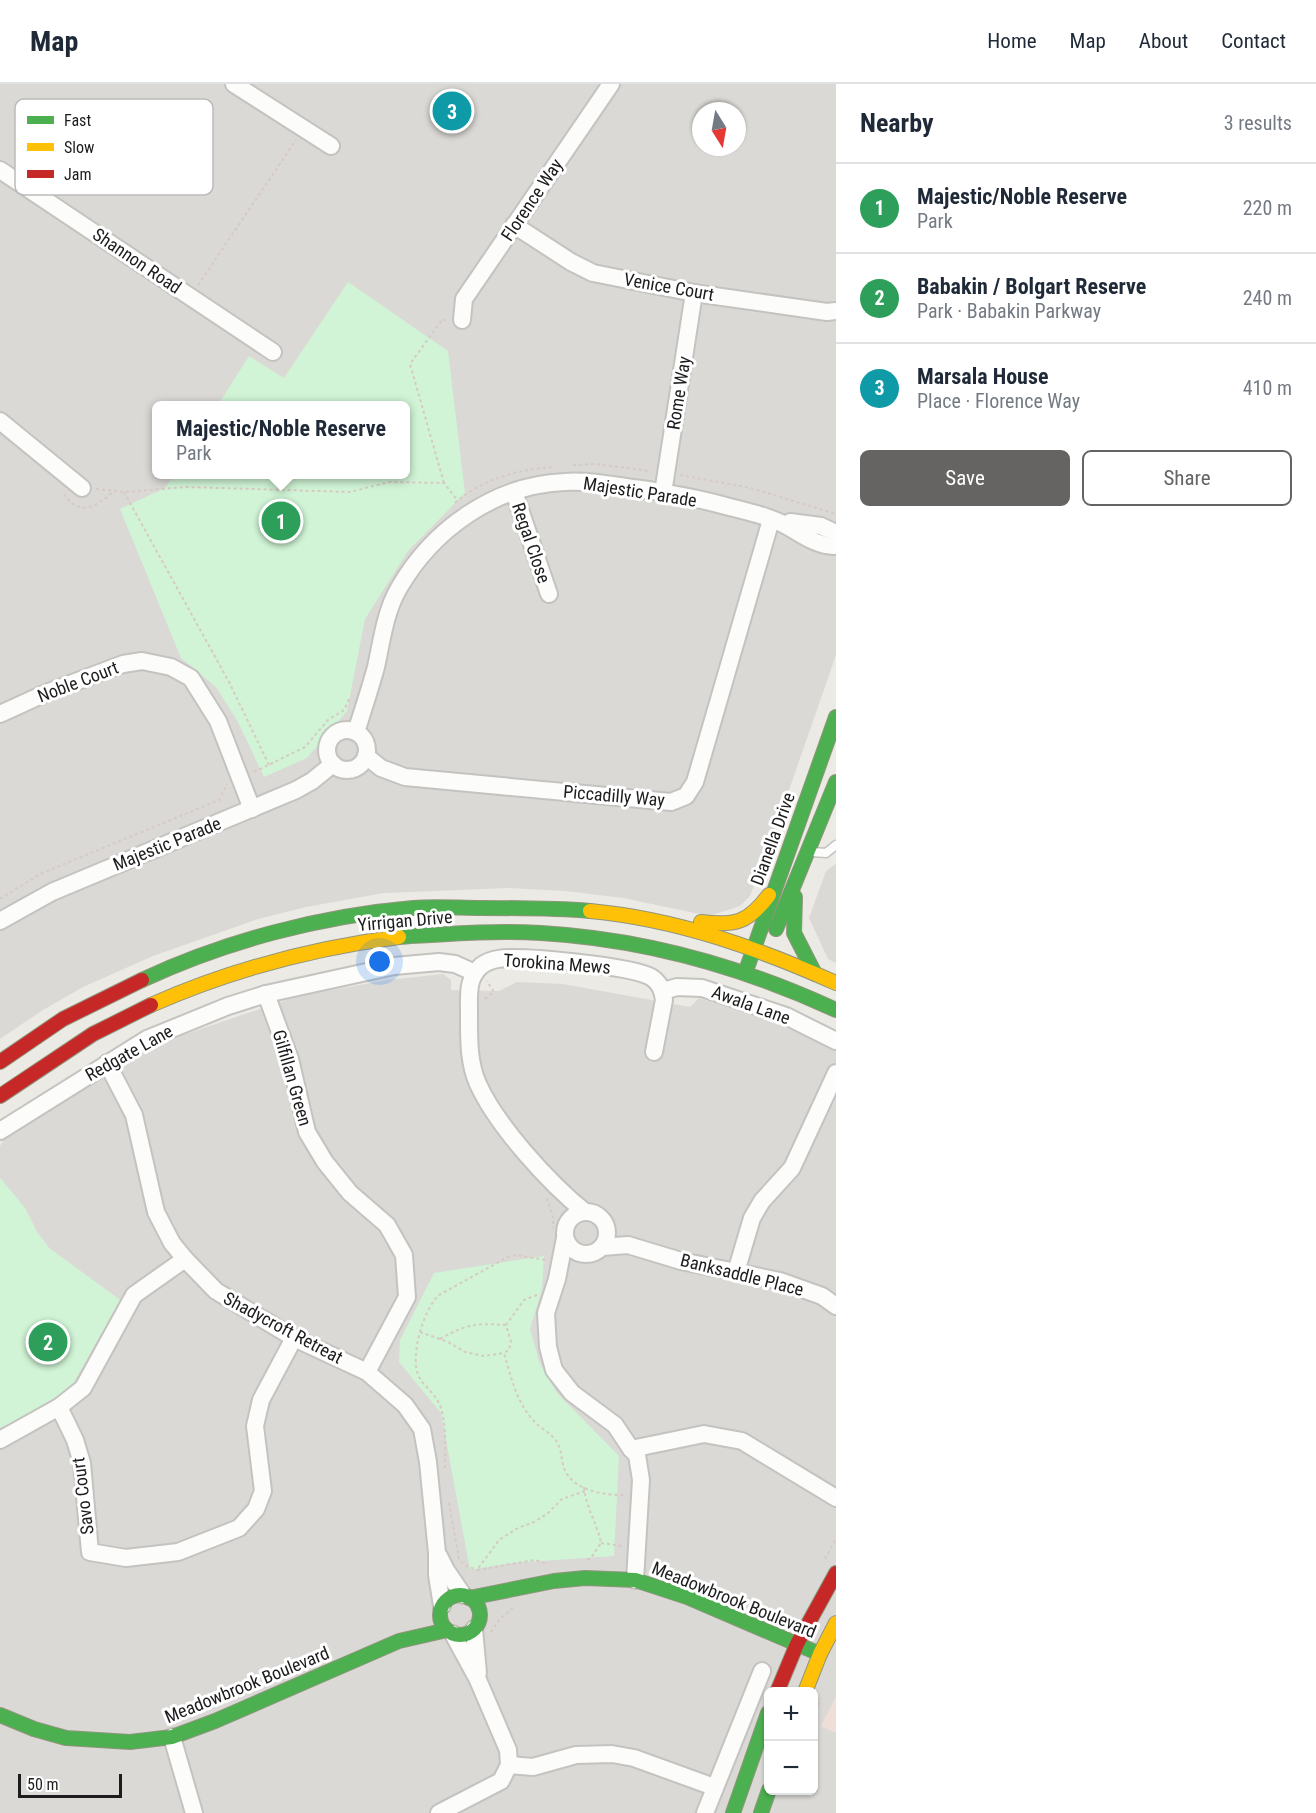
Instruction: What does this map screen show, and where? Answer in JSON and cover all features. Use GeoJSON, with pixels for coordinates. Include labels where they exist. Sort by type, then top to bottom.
{"type":"FeatureCollection","features":[{"type":"Feature","properties":{"kind":"main road","name":"Dianella Drive"},"geometry":{"type":"LineString","coordinates":[[745,974],[836,717]]}},
{"type":"Feature","properties":{"kind":"main road","name":"Dianella Drive"},"geometry":{"type":"LineString","coordinates":[[759,978],[836,782]]}},
{"type":"Feature","properties":{"kind":"main road"},"geometry":{"type":"LineString","coordinates":[[588,910],[619,906],[727,926],[743,920],[757,910],[777,882]]}},
{"type":"Feature","properties":{"kind":"main road"},"geometry":{"type":"LineString","coordinates":[[794,888],[794,933],[815,974]]}},
{"type":"Feature","properties":{"kind":"main road","name":"Yirrigan Drive"},"geometry":{"type":"LineString","coordinates":[[0,1062],[72,1014],[121,989],[238,942],[343,917],[413,908],[532,907],[588,910],[653,920],[753,949],[836,983]]}},
{"type":"Feature","properties":{"kind":"main road","name":"Yirrigan Drive"},"geometry":{"type":"LineString","coordinates":[[0,1096],[83,1041],[160,1001],[250,968],[348,944],[429,936],[533,932],[578,936],[678,953],[759,978],[836,1010]]}},
{"type":"Feature","properties":{"kind":"main road"},"geometry":{"type":"LineString","coordinates":[[779,1687],[797,1644],[836,1573]]}},
{"type":"Feature","properties":{"kind":"main road","name":"Meadowbrook Boulevard"},"geometry":{"type":"LineString","coordinates":[[399,1641],[441,1609],[451,1597],[585,1578],[635,1580],[687,1597],[819,1654]]}},
{"type":"Feature","properties":{"kind":"main road","name":"Meadowbrook Boulevard"},"geometry":{"type":"LineString","coordinates":[[0,1715],[34,1729],[66,1738],[130,1742],[172,1737],[215,1721],[399,1641],[450,1632],[464,1634],[504,1599],[528,1586]]}},
{"type":"Feature","properties":{"kind":"main road"},"geometry":{"type":"LineString","coordinates":[[466,1596],[477,1605],[476,1624]]}},
{"type":"Feature","properties":{"kind":"main road"},"geometry":{"type":"LineString","coordinates":[[441,1609],[441,1622],[450,1632]]}},
{"type":"Feature","properties":{"kind":"main road"},"geometry":{"type":"LineString","coordinates":[[807,1687],[819,1654],[836,1623]]}},
{"type":"Feature","properties":{"kind":"main road"},"geometry":{"type":"LineString","coordinates":[[733,1813],[764,1724]]}},
{"type":"Feature","properties":{"kind":"main road"},"geometry":{"type":"LineString","coordinates":[[761,1813],[768,1795]]}},
{"type":"Feature","properties":{"kind":"street"},"geometry":{"type":"LineString","coordinates":[[234,84],[331,146]]}},
{"type":"Feature","properties":{"kind":"street","name":"Florence Way"},"geometry":{"type":"LineString","coordinates":[[462,320],[464,299],[611,84]]}},
{"type":"Feature","properties":{"kind":"street","name":"Shannon Road"},"geometry":{"type":"LineString","coordinates":[[0,170],[15,180]]}},
{"type":"Feature","properties":{"kind":"street","name":"Shannon Road"},"geometry":{"type":"LineString","coordinates":[[37,195],[273,352]]}},
{"type":"Feature","properties":{"kind":"street","name":"Venice Court"},"geometry":{"type":"LineString","coordinates":[[514,225],[571,262],[593,273],[694,293],[826,312],[836,311]]}},
{"type":"Feature","properties":{"kind":"street","name":"Rome Way"},"geometry":{"type":"LineString","coordinates":[[663,493],[694,293]]}},
{"type":"Feature","properties":{"kind":"street"},"geometry":{"type":"LineString","coordinates":[[0,420],[82,488]]}},
{"type":"Feature","properties":{"kind":"street","name":"Majestic Parade"},"geometry":{"type":"LineString","coordinates":[[356,732],[376,666],[385,623],[398,589],[463,507],[542,484],[590,482],[718,504],[776,521],[816,543],[828,547],[836,546]]}},
{"type":"Feature","properties":{"kind":"street","name":"Regal Close"},"geometry":{"type":"LineString","coordinates":[[514,492],[549,594]]}},
{"type":"Feature","properties":{"kind":"street","name":"Majestic Parade"},"geometry":{"type":"LineString","coordinates":[[776,521],[784,520],[821,526],[836,533]]}},
{"type":"Feature","properties":{"kind":"street","name":"Piccadilly Way"},"geometry":{"type":"LineString","coordinates":[[366,756],[381,768],[405,777],[671,802],[686,796],[695,782],[776,521]]}},
{"type":"Feature","properties":{"kind":"street","name":"Noble Court"},"geometry":{"type":"LineString","coordinates":[[0,714],[46,693],[123,664],[142,661],[171,667],[190,678],[218,722],[252,809]]}},
{"type":"Feature","properties":{"kind":"street"},"geometry":{"type":"LineString","coordinates":[[341,731],[356,732],[364,740],[366,756],[360,765],[351,769],[341,769],[333,764],[326,750],[332,736],[341,731]]}},
{"type":"Feature","properties":{"kind":"street","name":"Majestic Parade"},"geometry":{"type":"LineString","coordinates":[[0,921],[52,892],[252,809],[312,781],[333,764]]}},
{"type":"Feature","properties":{"kind":"street","name":"Torokina Mews"},"geometry":{"type":"LineString","coordinates":[[476,971],[482,965],[496,959],[516,958],[619,968],[652,977],[663,991]]}},
{"type":"Feature","properties":{"kind":"street","name":"Redgate Lane"},"geometry":{"type":"LineString","coordinates":[[0,1131],[147,1039],[228,1006],[266,994],[394,966],[439,962],[455,964],[476,971]]}},
{"type":"Feature","properties":{"kind":"street"},"geometry":{"type":"LineString","coordinates":[[476,971],[469,984],[469,1036],[471,1061],[477,1083],[494,1113],[563,1209],[557,1279],[546,1313],[548,1347],[554,1370],[572,1393],[615,1425],[630,1449],[637,1455],[641,1480],[635,1580]]}},
{"type":"Feature","properties":{"kind":"street","name":"Awala Lane"},"geometry":{"type":"LineString","coordinates":[[663,991],[677,987],[702,988],[786,1016],[836,1041]]}},
{"type":"Feature","properties":{"kind":"street"},"geometry":{"type":"LineString","coordinates":[[654,1052],[663,1011],[663,991]]}},
{"type":"Feature","properties":{"kind":"street","name":"Gilfillan Green"},"geometry":{"type":"LineString","coordinates":[[266,994],[290,1059],[306,1132],[325,1162],[350,1193],[387,1225],[404,1255],[407,1296],[367,1372]]}},
{"type":"Feature","properties":{"kind":"street","name":"Shadycroft Retreat"},"geometry":{"type":"LineString","coordinates":[[107,1063],[134,1115],[156,1212],[172,1243],[184,1258],[216,1291],[294,1338],[367,1372],[405,1405],[422,1429],[428,1462],[441,1609]]}},
{"type":"Feature","properties":{"kind":"street"},"geometry":{"type":"LineString","coordinates":[[736,1272],[752,1218],[762,1201],[792,1168],[836,1073]]}},
{"type":"Feature","properties":{"kind":"street"},"geometry":{"type":"LineString","coordinates":[[547,1187],[585,1212],[598,1215],[606,1225],[606,1239],[602,1247],[592,1253],[583,1254],[573,1250],[561,1230]]}},
{"type":"Feature","properties":{"kind":"street"},"geometry":{"type":"LineString","coordinates":[[561,1230],[574,1216],[585,1212]]}},
{"type":"Feature","properties":{"kind":"street","name":"Banksaddle Place"},"geometry":{"type":"LineString","coordinates":[[606,1225],[646,1249]]}},
{"type":"Feature","properties":{"kind":"street","name":"Banksaddle Place"},"geometry":{"type":"LineString","coordinates":[[602,1247],[628,1245],[681,1262],[780,1281],[822,1296],[836,1306]]}},
{"type":"Feature","properties":{"kind":"street"},"geometry":{"type":"LineString","coordinates":[[557,1279],[583,1254]]}},
{"type":"Feature","properties":{"kind":"street"},"geometry":{"type":"LineString","coordinates":[[0,1440],[59,1407],[83,1388],[134,1295],[184,1258]]}},
{"type":"Feature","properties":{"kind":"street","name":"Savo Court"},"geometry":{"type":"LineString","coordinates":[[59,1407],[75,1440],[82,1463],[90,1552],[126,1558],[178,1552],[239,1528],[256,1509],[263,1491],[255,1426],[261,1400],[294,1338]]}},
{"type":"Feature","properties":{"kind":"street"},"geometry":{"type":"LineString","coordinates":[[630,1449],[704,1434],[742,1441],[836,1498]]}},
{"type":"Feature","properties":{"kind":"street","name":"Shadycroft Retreat"},"geometry":{"type":"LineString","coordinates":[[437,1553],[446,1570],[466,1596]]}},
{"type":"Feature","properties":{"kind":"street"},"geometry":{"type":"LineString","coordinates":[[476,1624],[478,1680]]}},
{"type":"Feature","properties":{"kind":"street"},"geometry":{"type":"LineString","coordinates":[[439,1813],[501,1782],[509,1765],[508,1750],[478,1680],[450,1632]]}},
{"type":"Feature","properties":{"kind":"street"},"geometry":{"type":"LineString","coordinates":[[705,1813],[762,1671]]}},
{"type":"Feature","properties":{"kind":"street"},"geometry":{"type":"LineString","coordinates":[[172,1737],[194,1813]]}},
{"type":"Feature","properties":{"kind":"street"},"geometry":{"type":"LineString","coordinates":[[509,1765],[533,1767],[576,1755],[612,1754],[634,1758],[714,1787]]}},
{"type":"Feature","properties":{"kind":"lane"},"geometry":{"type":"LineString","coordinates":[[808,851],[826,853],[836,845]]}},
{"type":"Feature","properties":{"kind":"path"},"geometry":{"type":"LineString","coordinates":[[190,297],[304,128]]}},
{"type":"Feature","properties":{"kind":"path"},"geometry":{"type":"LineString","coordinates":[[450,509],[463,507],[444,483],[410,364],[442,320],[462,320]]}},
{"type":"Feature","properties":{"kind":"path"},"geometry":{"type":"LineString","coordinates":[[82,488],[124,492],[187,487],[350,492],[389,482],[444,483]]}},
{"type":"Feature","properties":{"kind":"path"},"geometry":{"type":"LineString","coordinates":[[124,492],[229,682],[268,765]]}},
{"type":"Feature","properties":{"kind":"path"},"geometry":{"type":"LineString","coordinates":[[0,899],[40,874],[219,800],[226,785],[305,747],[328,720],[344,710],[352,693]]}},
{"type":"Feature","properties":{"kind":"path"},"geometry":{"type":"LineString","coordinates":[[476,971],[494,992],[479,1005]]}},
{"type":"Feature","properties":{"kind":"path"},"geometry":{"type":"LineString","coordinates":[[547,1187],[553,1218],[561,1230]]}},
{"type":"Feature","properties":{"kind":"path"},"geometry":{"type":"LineString","coordinates":[[445,1470],[444,1427],[438,1402],[418,1375],[416,1364],[415,1348],[432,1301],[508,1257],[516,1255],[550,1261]]}},
{"type":"Feature","properties":{"kind":"path"},"geometry":{"type":"LineString","coordinates":[[506,1325],[524,1300],[541,1293]]}},
{"type":"Feature","properties":{"kind":"path"},"geometry":{"type":"LineString","coordinates":[[440,1339],[461,1327],[479,1323],[506,1325]]}},
{"type":"Feature","properties":{"kind":"path"},"geometry":{"type":"LineString","coordinates":[[420,1332],[465,1352],[484,1356],[509,1350],[511,1342],[506,1325]]}},
{"type":"Feature","properties":{"kind":"path"},"geometry":{"type":"LineString","coordinates":[[504,1353],[516,1393],[533,1420],[556,1442],[565,1469],[571,1479],[585,1489],[608,1495],[640,1494]]}},
{"type":"Feature","properties":{"kind":"path"},"geometry":{"type":"LineString","coordinates":[[583,1561],[591,1558],[601,1543],[599,1530],[586,1500],[585,1489]]}},
{"type":"Feature","properties":{"kind":"path"},"geometry":{"type":"LineString","coordinates":[[477,1570],[499,1540],[547,1514],[562,1499],[585,1489]]}},
{"type":"Feature","properties":{"kind":"path"},"geometry":{"type":"LineString","coordinates":[[448,1503],[459,1558],[464,1565],[477,1570],[535,1560],[542,1561],[551,1567]]}},
{"type":"Feature","properties":{"kind":"path"},"geometry":{"type":"LineString","coordinates":[[476,1650],[486,1645],[491,1629],[515,1607]]}},
{"type":"Feature","properties":{"kind":"shaded area"},"geometry":{"type":"Polygon","coordinates":[[[0,84],[836,84],[836,655],[750,896],[740,906],[709,916],[623,898],[565,891],[508,888],[384,893],[306,907],[258,919],[153,956],[83,987],[0,1039],[0,84]]]}},
{"type":"Feature","properties":{"kind":"shaded area"},"geometry":{"type":"Polygon","coordinates":[[[836,864],[836,963],[828,959],[809,918],[826,871],[836,864]]]}},
{"type":"Feature","properties":{"kind":"shaded area"},"geometry":{"type":"Polygon","coordinates":[[[443,974],[451,980],[451,990],[499,991],[517,982],[563,984],[690,1007],[699,998],[762,1018],[836,1048],[836,1697],[822,1726],[836,1733],[836,1813],[0,1813],[0,1428],[50,1403],[120,1300],[49,1248],[37,1232],[25,1208],[0,1178],[0,1146],[5,1138],[133,1057],[180,1036],[298,996],[388,980],[443,974]]]}},
{"type":"Feature","properties":{"kind":"shaded area"},"geometry":{"type":"Polygon","coordinates":[[[836,1697],[836,1733],[821,1726],[836,1697]]]}},
{"type":"Feature","properties":{"kind":"green space"},"geometry":{"type":"Polygon","coordinates":[[[348,282],[448,351],[465,493],[408,551],[365,619],[347,711],[307,758],[264,777],[238,722],[216,687],[181,658],[120,509],[165,488],[171,479],[410,479],[410,401],[221,401],[249,356],[284,378],[348,282]]]}},
{"type":"Feature","properties":{"kind":"green space"},"geometry":{"type":"Polygon","coordinates":[[[0,1178],[25,1208],[37,1232],[49,1248],[120,1300],[73,1384],[50,1403],[0,1428],[0,1178]]]}},
{"type":"Feature","properties":{"kind":"green space"},"geometry":{"type":"Polygon","coordinates":[[[544,1256],[542,1289],[530,1329],[540,1364],[557,1393],[619,1456],[614,1556],[512,1563],[470,1570],[441,1413],[399,1362],[400,1340],[434,1273],[544,1256]]]}},
{"type":"Feature","properties":{"kind":"traffic: fast"},"geometry":{"type":"LineString","coordinates":[[748,965],[836,717]]}},
{"type":"Feature","properties":{"kind":"traffic: fast"},"geometry":{"type":"LineString","coordinates":[[776,929],[836,782]]}},
{"type":"Feature","properties":{"kind":"traffic: fast"},"geometry":{"type":"LineString","coordinates":[[795,897],[794,933],[815,974]]}},
{"type":"Feature","properties":{"kind":"traffic: fast"},"geometry":{"type":"LineString","coordinates":[[142,980],[240,942],[343,917],[430,907],[590,911]]}},
{"type":"Feature","properties":{"kind":"traffic: fast"},"geometry":{"type":"LineString","coordinates":[[399,937],[523,932],[579,936],[617,942],[729,968],[836,1010]]}},
{"type":"Feature","properties":{"kind":"traffic: fast"},"geometry":{"type":"LineString","coordinates":[[469,1598],[554,1581],[585,1578],[635,1580],[687,1597],[820,1654]]}},
{"type":"Feature","properties":{"kind":"traffic: fast"},"geometry":{"type":"LineString","coordinates":[[460,1595],[474,1601],[480,1615],[474,1629],[460,1635],[446,1629],[440,1615],[446,1601],[460,1595]]}},
{"type":"Feature","properties":{"kind":"traffic: fast"},"geometry":{"type":"LineString","coordinates":[[0,1715],[34,1729],[66,1738],[130,1742],[172,1737],[215,1721],[399,1641],[447,1630]]}},
{"type":"Feature","properties":{"kind":"traffic: fast"},"geometry":{"type":"LineString","coordinates":[[733,1813],[764,1724]]}},
{"type":"Feature","properties":{"kind":"traffic: fast"},"geometry":{"type":"LineString","coordinates":[[761,1813],[767,1795]]}},
{"type":"Feature","properties":{"kind":"traffic: slow"},"geometry":{"type":"LineString","coordinates":[[701,922],[732,923],[740,920],[754,912],[769,895]]}},
{"type":"Feature","properties":{"kind":"traffic: slow"},"geometry":{"type":"LineString","coordinates":[[590,911],[654,921],[716,937],[776,958],[836,983]]}},
{"type":"Feature","properties":{"kind":"traffic: slow"},"geometry":{"type":"LineString","coordinates":[[151,1005],[211,981],[272,962],[335,947],[399,937]]}},
{"type":"Feature","properties":{"kind":"traffic: slow"},"geometry":{"type":"LineString","coordinates":[[807,1687],[836,1623]]}},
{"type":"Feature","properties":{"kind":"traffic: jam"},"geometry":{"type":"LineString","coordinates":[[0,1062],[63,1019],[142,980]]}},
{"type":"Feature","properties":{"kind":"traffic: jam"},"geometry":{"type":"LineString","coordinates":[[0,1096],[93,1034],[151,1005]]}},
{"type":"Feature","properties":{"kind":"traffic: jam"},"geometry":{"type":"LineString","coordinates":[[779,1687],[797,1644],[836,1573]]}},
{"type":"Feature","properties":{"kind":"place","name":"Marsala House"},"geometry":{"type":"Point","coordinates":[452,111]}},
{"type":"Feature","properties":{"kind":"place","name":"Majestic/Noble Reserve"},"geometry":{"type":"Point","coordinates":[281,521]}},
{"type":"Feature","properties":{"kind":"place","name":"Babakin / Bolgart Reserve"},"geometry":{"type":"Point","coordinates":[48,1342]}}]}
